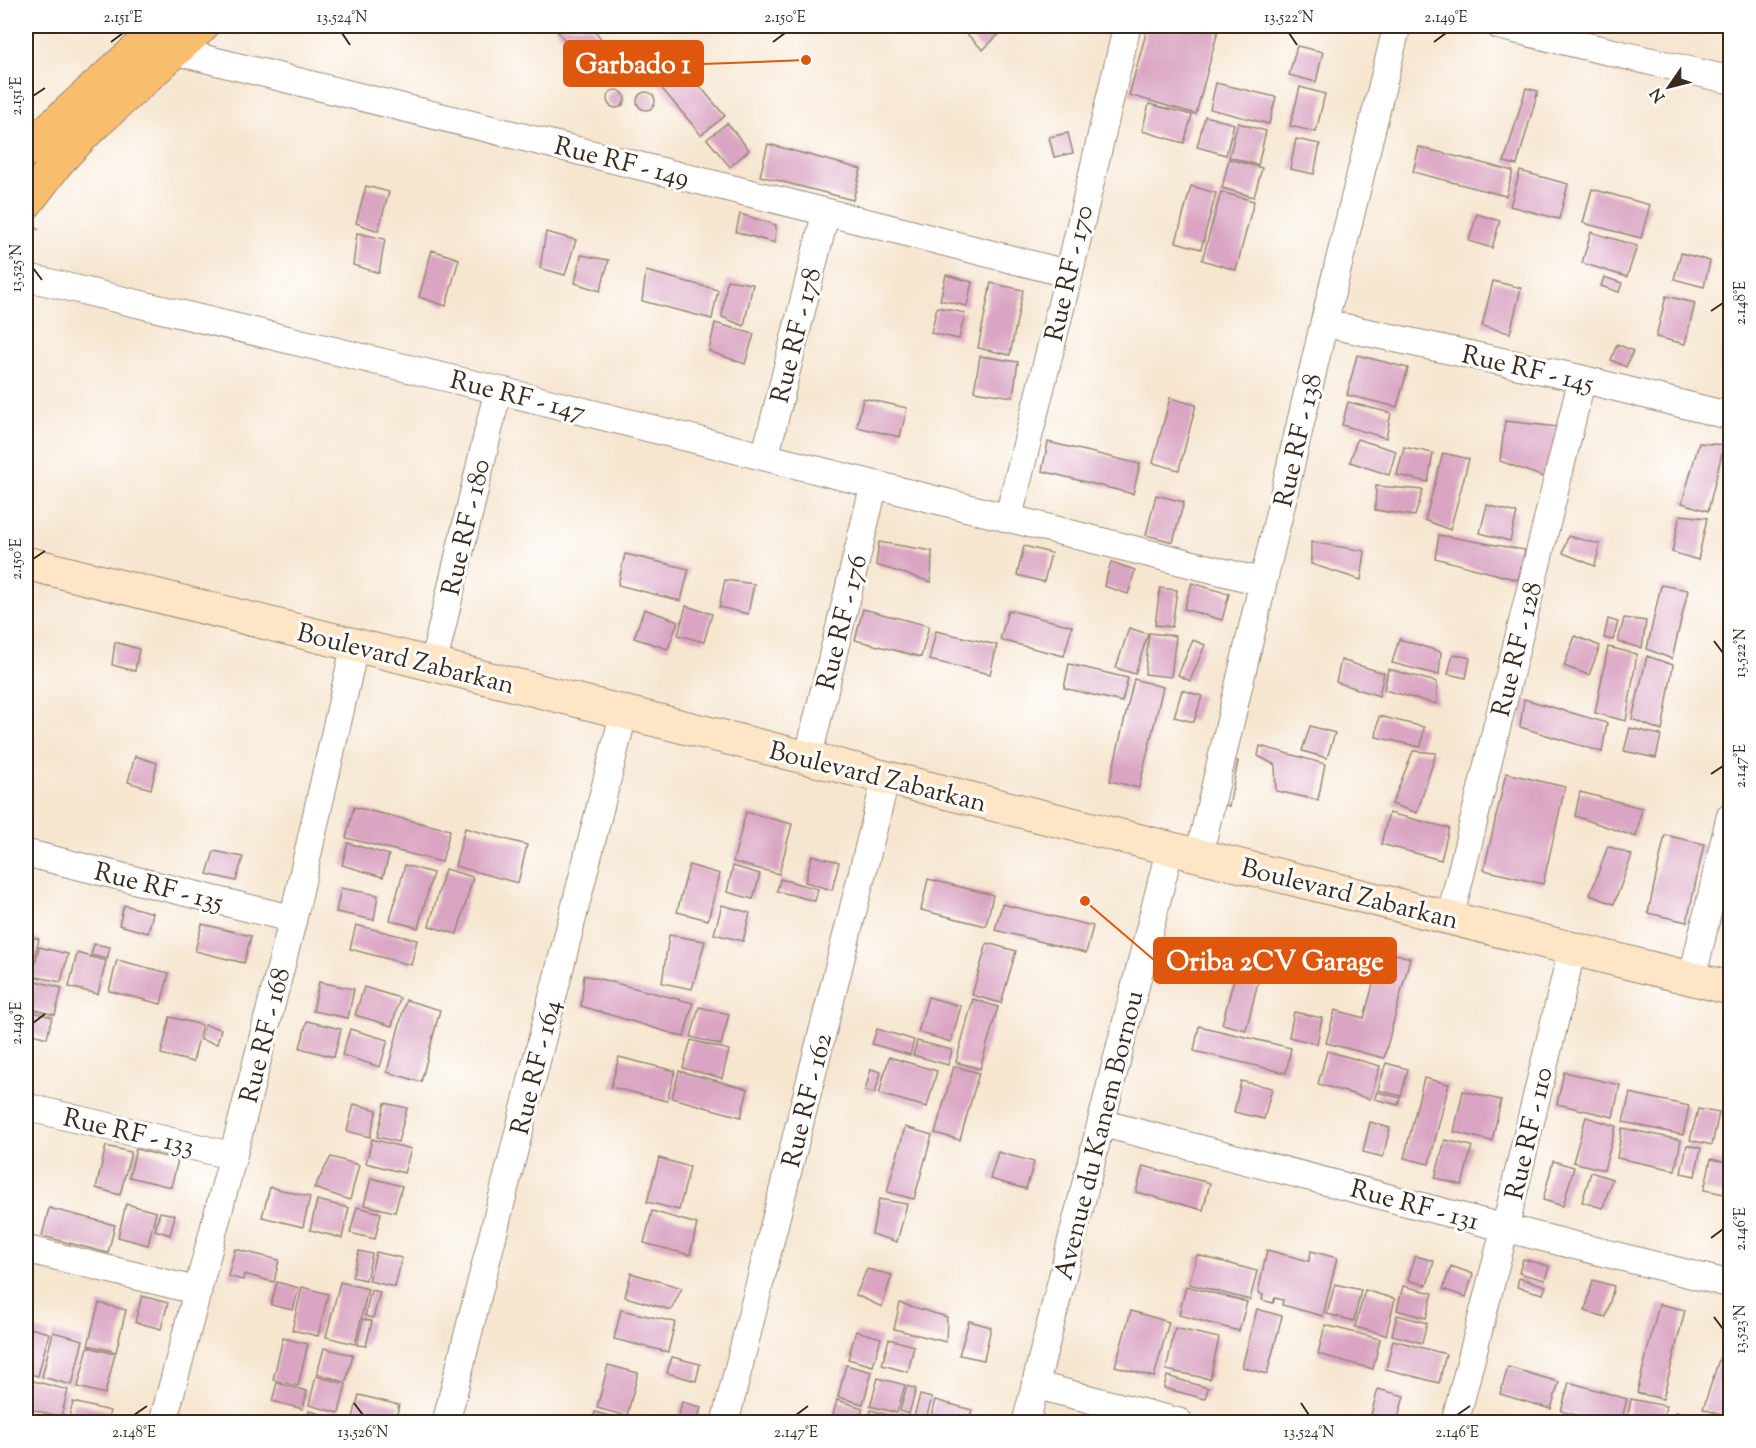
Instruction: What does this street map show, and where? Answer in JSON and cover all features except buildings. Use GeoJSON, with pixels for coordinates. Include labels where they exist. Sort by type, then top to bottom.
{"type":"FeatureCollection","features":[{"type":"Feature","properties":{"kind":"main road"},"geometry":{"type":"LineString","coordinates":[[26,150],[169,38],[202,26]]}},
{"type":"Feature","properties":{"kind":"main road"},"geometry":{"type":"LineString","coordinates":[[26,203],[59,160],[169,38]]}},
{"type":"Feature","properties":{"kind":"street","name":"Rue RF - 170"},"geometry":{"type":"LineString","coordinates":[[1008,519],[1127,26]]}},
{"type":"Feature","properties":{"kind":"street","name":"Rue RF - 138"},"geometry":{"type":"LineString","coordinates":[[1184,852],[1263,582],[1396,26]]}},
{"type":"Feature","properties":{"kind":"street"},"geometry":{"type":"LineString","coordinates":[[1500,26],[1731,80]]}},
{"type":"Feature","properties":{"kind":"street","name":"Rue RF - 149"},"geometry":{"type":"LineString","coordinates":[[169,38],[1068,274]]}},
{"type":"Feature","properties":{"kind":"street","name":"Rue RF - 178"},"geometry":{"type":"LineString","coordinates":[[765,457],[825,212]]}},
{"type":"Feature","properties":{"kind":"street","name":"Rue RF - 147"},"geometry":{"type":"LineString","coordinates":[[26,277],[498,390],[1263,582]]}},
{"type":"Feature","properties":{"kind":"street","name":"Rue RF - 145"},"geometry":{"type":"LineString","coordinates":[[1324,323],[1582,379],[1731,416]]}},
{"type":"Feature","properties":{"kind":"street","name":"Rue RF - 128"},"geometry":{"type":"LineString","coordinates":[[1450,918],[1582,379]]}},
{"type":"Feature","properties":{"kind":"street","name":"Rue RF - 180"},"geometry":{"type":"LineString","coordinates":[[433,664],[498,390]]}},
{"type":"Feature","properties":{"kind":"street","name":"Rue RF - 176"},"geometry":{"type":"LineString","coordinates":[[808,758],[874,485]]}},
{"type":"Feature","properties":{"kind":"street","name":"Boulevard Zabarkan"},"geometry":{"type":"LineString","coordinates":[[26,563],[1731,988]]}},
{"type":"Feature","properties":{"kind":"street","name":"Rue RF - 168"},"geometry":{"type":"LineString","coordinates":[[162,1422],[198,1291],[293,919],[355,645]]}},
{"type":"Feature","properties":{"kind":"street","name":"Rue RF - 164"},"geometry":{"type":"LineString","coordinates":[[446,1422],[624,712]]}},
{"type":"Feature","properties":{"kind":"street","name":"Rue RF - 162"},"geometry":{"type":"LineString","coordinates":[[725,1422],[886,778]]}},
{"type":"Feature","properties":{"kind":"street"},"geometry":{"type":"LineString","coordinates":[[1692,979],[1731,817]]}},
{"type":"Feature","properties":{"kind":"street","name":"Avenue du Kanem Bornou"},"geometry":{"type":"LineString","coordinates":[[1026,1422],[1101,1123],[1184,852]]}},
{"type":"Feature","properties":{"kind":"street","name":"Rue RF - 135"},"geometry":{"type":"LineString","coordinates":[[26,854],[293,919]]}},
{"type":"Feature","properties":{"kind":"street","name":"Rue RF - 110"},"geometry":{"type":"LineString","coordinates":[[1455,1422],[1505,1228],[1572,949]]}},
{"type":"Feature","properties":{"kind":"street","name":"Rue RF - 133"},"geometry":{"type":"LineString","coordinates":[[26,1107],[233,1156]]}},
{"type":"Feature","properties":{"kind":"street","name":"Rue RF - 131"},"geometry":{"type":"LineString","coordinates":[[1101,1123],[1731,1284]]}},
{"type":"Feature","properties":{"kind":"street"},"geometry":{"type":"LineString","coordinates":[[26,1249],[198,1291]]}},
{"type":"Feature","properties":{"kind":"street"},"geometry":{"type":"LineString","coordinates":[[1035,1385],[1179,1422]]}},
{"type":"Feature","properties":{"kind":"place","name":"Garbado 1"},"geometry":{"type":"Point","coordinates":[806,60]}},
{"type":"Feature","properties":{"kind":"place","name":"Oriba 2CV Garage"},"geometry":{"type":"Point","coordinates":[1085,901]}}]}
